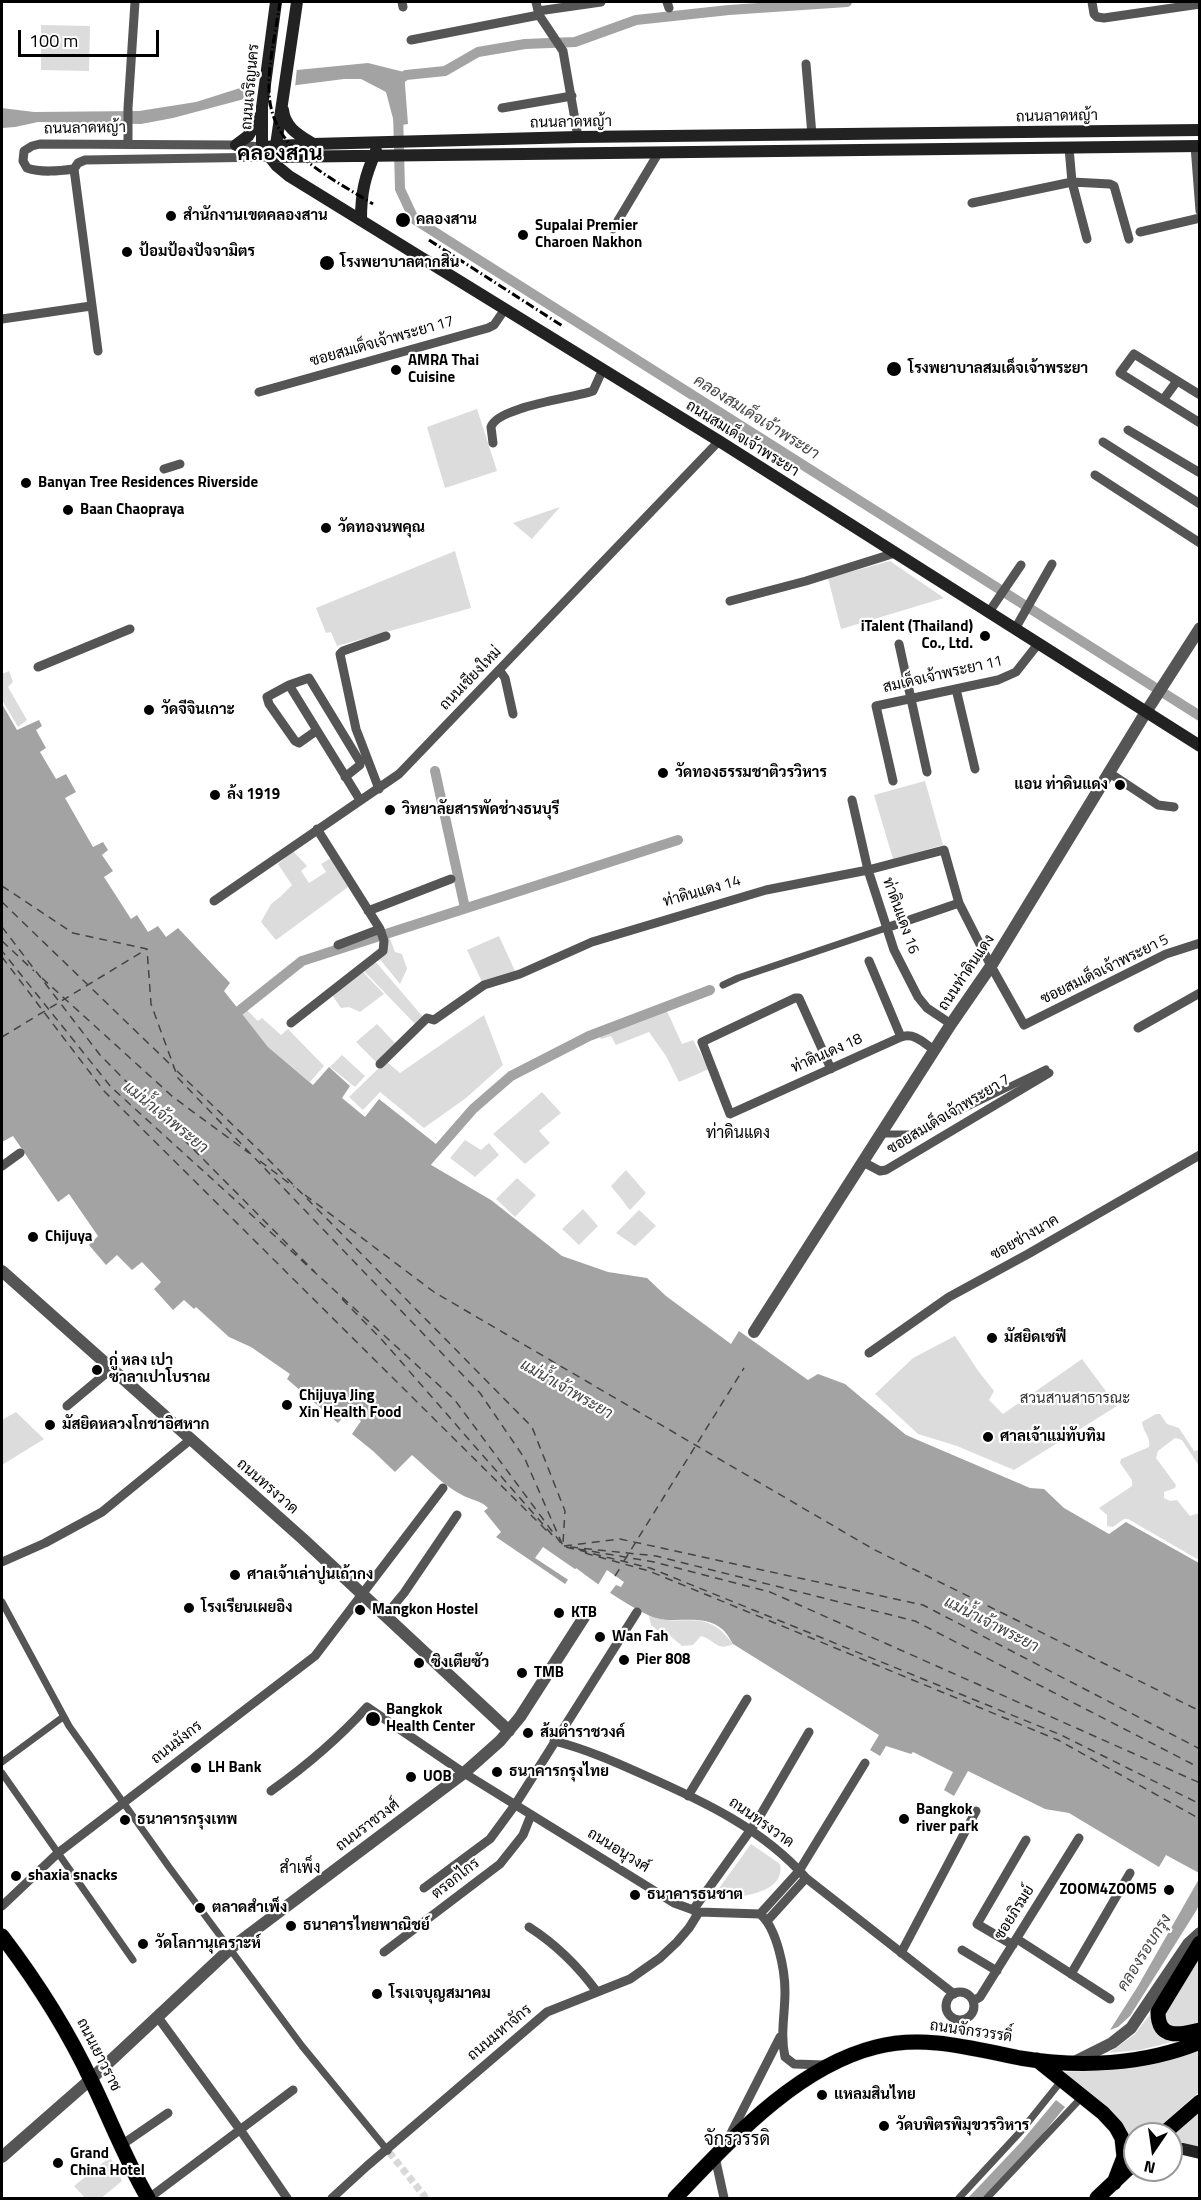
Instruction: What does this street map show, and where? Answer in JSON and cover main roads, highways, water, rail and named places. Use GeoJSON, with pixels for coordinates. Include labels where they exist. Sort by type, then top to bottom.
{"type":"FeatureCollection","features":[{"type":"Feature","properties":{"kind":"main road","name":"ถนนเจริญนคร"},"geometry":{"type":"LineString","coordinates":[[276,2],[262,111],[262,147],[270,157],[276,145],[297,2]]}},
{"type":"Feature","properties":{"kind":"main road"},"geometry":{"type":"LineString","coordinates":[[283,102],[287,124],[297,134],[313,144]]}},
{"type":"Feature","properties":{"kind":"main road"},"geometry":{"type":"LineString","coordinates":[[236,145],[248,136],[262,111]]}},
{"type":"Feature","properties":{"kind":"main road","name":"ถนนลาดหญ้า"},"geometry":{"type":"LineString","coordinates":[[262,147],[578,137],[1200,130]]}},
{"type":"Feature","properties":{"kind":"main road"},"geometry":{"type":"LineString","coordinates":[[782,135],[782,150]]}},
{"type":"Feature","properties":{"kind":"main road"},"geometry":{"type":"LineString","coordinates":[[361,219],[362,190],[374,156],[386,142]]}},
{"type":"Feature","properties":{"kind":"main road","name":"ถนนลาดหญ้า"},"geometry":{"type":"LineString","coordinates":[[270,157],[1197,146]]}},
{"type":"Feature","properties":{"kind":"main road","name":"ถนนสมเด็จเจ้าพระยา"},"geometry":{"type":"LineString","coordinates":[[270,157],[289,176],[719,441],[1200,746]]}},
{"type":"Feature","properties":{"kind":"main road","name":"ถนนเยาวราช"},"geometry":{"type":"LineString","coordinates":[[2,1936],[61,2021],[91,2079],[120,2146],[148,2199]]}},
{"type":"Feature","properties":{"kind":"main road"},"geometry":{"type":"LineString","coordinates":[[1200,1943],[1158,2012],[1159,2024],[1168,2033],[1177,2034],[1200,2030]]}},
{"type":"Feature","properties":{"kind":"main road","name":"ถนนจักรวรรดิ์"},"geometry":{"type":"LineString","coordinates":[[675,2199],[720,2151],[791,2090],[831,2065],[878,2046],[910,2043],[975,2048],[1037,2060],[1074,2062],[1142,2060],[1184,2049],[1200,2042]]}},
{"type":"Feature","properties":{"kind":"main road"},"geometry":{"type":"LineString","coordinates":[[1037,2060],[1103,2112],[1116,2127],[1122,2138],[1124,2157],[1114,2183]]}},
{"type":"Feature","properties":{"kind":"main road"},"geometry":{"type":"LineString","coordinates":[[1177,2122],[1200,2102]]}},
{"type":"Feature","properties":{"kind":"main road"},"geometry":{"type":"LineString","coordinates":[[1183,2149],[1200,2153]]}},
{"type":"Feature","properties":{"kind":"main road"},"geometry":{"type":"LineString","coordinates":[[1097,2199],[1123,2174]]}},
{"type":"Feature","properties":{"kind":"water"},"geometry":{"type":"Polygon","coordinates":[[[368,63],[404,72],[408,124],[395,126],[386,92],[361,79],[344,79],[297,85],[173,118],[141,124],[38,122],[2,128],[2,108],[34,112],[139,111],[196,102],[297,70],[368,63]]]}},
{"type":"Feature","properties":{"kind":"water","name":"แม่น้ำเจ้าพระยา"},"geometry":{"type":"Polygon","coordinates":[[[2,704],[17,730],[39,720],[42,726],[36,730],[46,748],[40,752],[56,779],[66,774],[76,792],[65,798],[93,847],[103,842],[108,850],[102,855],[113,871],[104,877],[131,919],[137,915],[148,932],[158,926],[166,937],[178,928],[230,983],[224,991],[268,1047],[313,1085],[329,1067],[350,1086],[342,1098],[365,1117],[379,1099],[436,1144],[426,1162],[491,1200],[562,1256],[608,1272],[647,1278],[666,1296],[731,1344],[739,1331],[808,1380],[818,1374],[845,1384],[906,1435],[1030,1488],[1044,1489],[1064,1508],[1109,1534],[1126,1522],[1199,1563],[1199,1873],[1166,1855],[1159,1867],[1069,1813],[1045,1809],[968,1771],[954,1796],[944,1790],[953,1772],[913,1752],[911,1754],[886,1746],[880,1756],[870,1750],[879,1735],[733,1644],[723,1630],[714,1624],[696,1620],[659,1619],[650,1616],[621,1600],[576,1568],[565,1584],[496,1537],[501,1532],[484,1511],[488,1508],[485,1505],[448,1486],[412,1455],[395,1472],[352,1434],[361,1421],[348,1411],[338,1423],[287,1379],[290,1374],[251,1347],[229,1337],[196,1307],[194,1309],[184,1300],[173,1310],[154,1289],[161,1282],[142,1262],[132,1270],[117,1255],[106,1265],[89,1245],[98,1236],[69,1194],[58,1202],[13,1136],[2,1142],[2,704]]]}},
{"type":"Feature","properties":{"kind":"water","name":"คลองรอบกรุง"},"geometry":{"type":"Polygon","coordinates":[[[1199,1879],[1199,1905],[1196,1911],[1130,2016],[1118,2027],[1110,2030],[1138,1986],[1199,1879]]]}},
{"type":"Feature","properties":{"kind":"water"},"geometry":{"type":"Polygon","coordinates":[[[1056,2100],[1065,2107],[1036,2142],[983,2198],[968,2198],[1021,2142],[1056,2100]]]}},
{"type":"Feature","properties":{"kind":"waterway","name":"คลองสาน"},"geometry":{"type":"LineString","coordinates":[[395,83],[406,75],[445,71],[478,52],[525,44],[575,42],[636,20],[729,10],[847,2]]}},
{"type":"Feature","properties":{"kind":"waterway","name":"คลองสมเด็จเจ้าพระยา"},"geometry":{"type":"LineString","coordinates":[[398,111],[400,189],[414,219],[1200,716]]}},
{"type":"Feature","properties":{"kind":"waterway"},"geometry":{"type":"LineString","coordinates":[[435,771],[465,908]]}},
{"type":"Feature","properties":{"kind":"waterway"},"geometry":{"type":"LineString","coordinates":[[239,1011],[302,961],[678,840]]}},
{"type":"Feature","properties":{"kind":"waterway"},"geometry":{"type":"LineString","coordinates":[[418,1172],[473,1109],[511,1076],[589,1036],[710,990]]}},
{"type":"Feature","properties":{"kind":"tunnel"},"geometry":{"type":"LineString","coordinates":[[389,2152],[426,2198]]}},
{"type":"Feature","properties":{"kind":"railway"},"geometry":{"type":"LineString","coordinates":[[280,2],[269,81],[272,113],[280,131],[291,146],[306,160],[373,204]]}},
{"type":"Feature","properties":{"kind":"railway"},"geometry":{"type":"LineString","coordinates":[[429,240],[564,327]]}},
{"type":"Feature","properties":{"kind":"place","name":"สำนักงานเขตคลองสาน"},"geometry":{"type":"Point","coordinates":[171,216]}},
{"type":"Feature","properties":{"kind":"place","name":"คลองสาน"},"geometry":{"type":"Point","coordinates":[403,220]}},
{"type":"Feature","properties":{"kind":"place","name":"Supalai Premier Charoen Nakhon"},"geometry":{"type":"Point","coordinates":[523,235]}},
{"type":"Feature","properties":{"kind":"place","name":"ป้อมป้องปัจจามิตร"},"geometry":{"type":"Point","coordinates":[127,252]}},
{"type":"Feature","properties":{"kind":"place","name":"โรงพยาบาลตากสิน"},"geometry":{"type":"Point","coordinates":[327,263]}},
{"type":"Feature","properties":{"kind":"place","name":"โรงพยาบาลสมเด็จเจ้าพระยา"},"geometry":{"type":"Point","coordinates":[894,369]}},
{"type":"Feature","properties":{"kind":"place","name":"AMRA Thai Cuisine"},"geometry":{"type":"Point","coordinates":[396,370]}},
{"type":"Feature","properties":{"kind":"place","name":"Banyan Tree Residences Riverside"},"geometry":{"type":"Point","coordinates":[26,483]}},
{"type":"Feature","properties":{"kind":"place","name":"Baan Chaopraya"},"geometry":{"type":"Point","coordinates":[68,510]}},
{"type":"Feature","properties":{"kind":"place","name":"วัดทองนพคุณ"},"geometry":{"type":"Point","coordinates":[326,528]}},
{"type":"Feature","properties":{"kind":"place","name":"iTalent (Thailand) Co., Ltd."},"geometry":{"type":"Point","coordinates":[985,636]}},
{"type":"Feature","properties":{"kind":"place","name":"วัดจีจินเกาะ"},"geometry":{"type":"Point","coordinates":[149,710]}},
{"type":"Feature","properties":{"kind":"place","name":"วัดทองธรรมชาติวรวิหาร"},"geometry":{"type":"Point","coordinates":[663,773]}},
{"type":"Feature","properties":{"kind":"place","name":"แอน ท่าดินแดง"},"geometry":{"type":"Point","coordinates":[1120,785]}},
{"type":"Feature","properties":{"kind":"place","name":"ล้ง 1919"},"geometry":{"type":"Point","coordinates":[215,795]}},
{"type":"Feature","properties":{"kind":"place","name":"วิทยาลัยสารพัดช่างธนบุรี"},"geometry":{"type":"Point","coordinates":[390,810]}},
{"type":"Feature","properties":{"kind":"place","name":"Chijuya"},"geometry":{"type":"Point","coordinates":[33,1237]}},
{"type":"Feature","properties":{"kind":"place","name":"มัสยิดเซฟี"},"geometry":{"type":"Point","coordinates":[992,1338]}},
{"type":"Feature","properties":{"kind":"place","name":"กู่ หลง เปา ซาลาเปาโบราณ"},"geometry":{"type":"Point","coordinates":[97,1370]}},
{"type":"Feature","properties":{"kind":"place","name":"Chijuya Jing Xin Health Food"},"geometry":{"type":"Point","coordinates":[287,1405]}},
{"type":"Feature","properties":{"kind":"place","name":"มัสยิดหลวงโกชาอิศหาก"},"geometry":{"type":"Point","coordinates":[50,1425]}},
{"type":"Feature","properties":{"kind":"place","name":"ศาลเจ้าแม่ทับทิม"},"geometry":{"type":"Point","coordinates":[988,1437]}},
{"type":"Feature","properties":{"kind":"place","name":"ศาลเจ้าเล่าปูนเถ้ากง"},"geometry":{"type":"Point","coordinates":[235,1575]}},
{"type":"Feature","properties":{"kind":"place","name":"โรงเรียนเผยอิง"},"geometry":{"type":"Point","coordinates":[189,1608]}},
{"type":"Feature","properties":{"kind":"place","name":"Mangkon Hostel"},"geometry":{"type":"Point","coordinates":[360,1610]}},
{"type":"Feature","properties":{"kind":"place","name":"KTB"},"geometry":{"type":"Point","coordinates":[559,1613]}},
{"type":"Feature","properties":{"kind":"place","name":"Wan Fah"},"geometry":{"type":"Point","coordinates":[600,1637]}},
{"type":"Feature","properties":{"kind":"place","name":"Pier 808"},"geometry":{"type":"Point","coordinates":[624,1660]}},
{"type":"Feature","properties":{"kind":"place","name":"ซิงเตียซัว"},"geometry":{"type":"Point","coordinates":[419,1663]}},
{"type":"Feature","properties":{"kind":"place","name":"TMB"},"geometry":{"type":"Point","coordinates":[522,1673]}},
{"type":"Feature","properties":{"kind":"place","name":"Bangkok Health Center"},"geometry":{"type":"Point","coordinates":[373,1719]}},
{"type":"Feature","properties":{"kind":"place","name":"ส้มตำราชวงค์"},"geometry":{"type":"Point","coordinates":[528,1733]}},
{"type":"Feature","properties":{"kind":"place","name":"LH Bank"},"geometry":{"type":"Point","coordinates":[196,1768]}},
{"type":"Feature","properties":{"kind":"place","name":"ธนาคารกรุงไทย"},"geometry":{"type":"Point","coordinates":[497,1772]}},
{"type":"Feature","properties":{"kind":"place","name":"UOB"},"geometry":{"type":"Point","coordinates":[411,1777]}},
{"type":"Feature","properties":{"kind":"place","name":"Bangkok river park"},"geometry":{"type":"Point","coordinates":[904,1819]}},
{"type":"Feature","properties":{"kind":"place","name":"ธนาคารกรุงเทพ"},"geometry":{"type":"Point","coordinates":[125,1820]}},
{"type":"Feature","properties":{"kind":"place","name":"shaxia snacks"},"geometry":{"type":"Point","coordinates":[16,1876]}},
{"type":"Feature","properties":{"kind":"place","name":"ZOOM4ZOOM5"},"geometry":{"type":"Point","coordinates":[1169,1890]}},
{"type":"Feature","properties":{"kind":"place","name":"ธนาคารธนชาต"},"geometry":{"type":"Point","coordinates":[635,1895]}},
{"type":"Feature","properties":{"kind":"place","name":"ตลาดสำเพ็ง"},"geometry":{"type":"Point","coordinates":[200,1908]}},
{"type":"Feature","properties":{"kind":"place","name":"ธนาคารไทยพาณิชย์"},"geometry":{"type":"Point","coordinates":[291,1926]}},
{"type":"Feature","properties":{"kind":"place","name":"วัดโลกานุเคราะห์"},"geometry":{"type":"Point","coordinates":[143,1944]}},
{"type":"Feature","properties":{"kind":"place","name":"โรงเจบุญสมาคม"},"geometry":{"type":"Point","coordinates":[377,1994]}},
{"type":"Feature","properties":{"kind":"place","name":"แหลมสินไทย"},"geometry":{"type":"Point","coordinates":[822,2095]}},
{"type":"Feature","properties":{"kind":"place","name":"วัดบพิตรพิมุขวรวิหาร"},"geometry":{"type":"Point","coordinates":[884,2126]}},
{"type":"Feature","properties":{"kind":"place","name":"Grand China Hotel"},"geometry":{"type":"Point","coordinates":[58,2163]}},
{"type":"Feature","properties":{"kind":"district","name":"คลองสาน"},"geometry":{"type":"Point","coordinates":[280,155]}},
{"type":"Feature","properties":{"kind":"district","name":"ท่าดินแดง"},"geometry":{"type":"Point","coordinates":[738,1134]}},
{"type":"Feature","properties":{"kind":"district","name":"สำเพ็ง"},"geometry":{"type":"Point","coordinates":[300,1869]}},
{"type":"Feature","properties":{"kind":"district","name":"จักรวรรดิ"},"geometry":{"type":"Point","coordinates":[737,2141]}},
{"type":"Feature","properties":{"kind":"park label","name":"สวนสานสาธารณะ"},"geometry":{"type":"Point","coordinates":[1075,1399]}}]}
